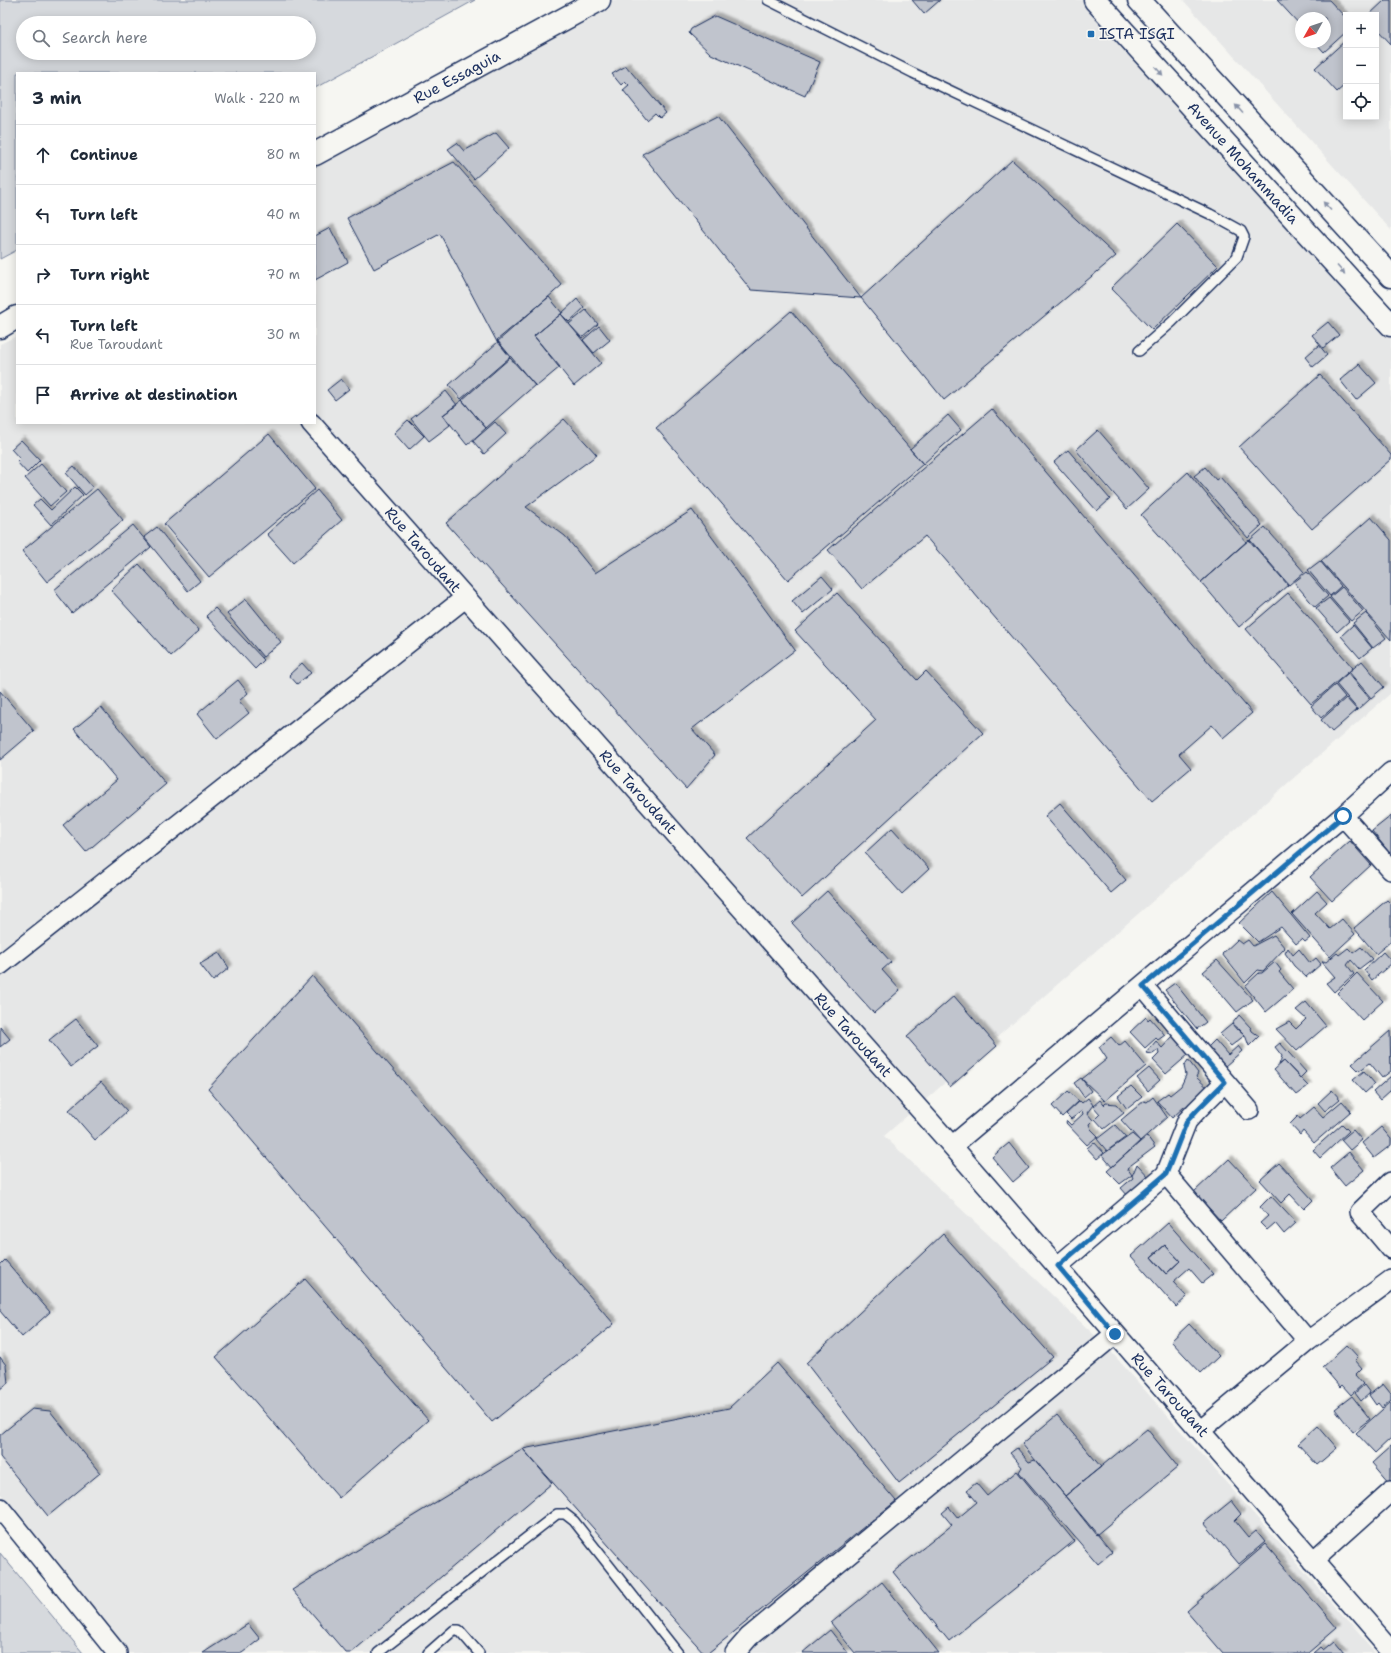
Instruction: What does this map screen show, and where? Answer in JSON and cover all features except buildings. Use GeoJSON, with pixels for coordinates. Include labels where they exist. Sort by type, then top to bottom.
{"type":"FeatureCollection","features":[{"type":"Feature","properties":{"kind":"street","name":"Rue Essaguia"},"geometry":{"type":"LineString","coordinates":[[316,153],[599,0]]}},
{"type":"Feature","properties":{"kind":"street","name":"Avenue Mohammadia"},"geometry":{"type":"LineString","coordinates":[[1095,0],[1391,325]]}},
{"type":"Feature","properties":{"kind":"street"},"geometry":{"type":"LineString","coordinates":[[1139,0],[1391,276]]}},
{"type":"Feature","properties":{"kind":"street"},"geometry":{"type":"LineString","coordinates":[[1142,52],[1166,29]]}},
{"type":"Feature","properties":{"kind":"street"},"geometry":{"type":"LineString","coordinates":[[1323,251],[1348,228]]}},
{"type":"Feature","properties":{"kind":"street"},"geometry":{"type":"LineString","coordinates":[[0,326],[16,318]]}},
{"type":"Feature","properties":{"kind":"street","name":"Rue Taroudant"},"geometry":{"type":"LineString","coordinates":[[312,424],[1058,1266],[1115,1334],[1201,1430],[1391,1650]]}},
{"type":"Feature","properties":{"kind":"street"},"geometry":{"type":"LineString","coordinates":[[0,965],[465,598]]}},
{"type":"Feature","properties":{"kind":"street"},"geometry":{"type":"LineString","coordinates":[[952,1146],[1343,816],[1391,772]]}},
{"type":"Feature","properties":{"kind":"street"},"geometry":{"type":"LineString","coordinates":[[1343,816],[1391,870]]}},
{"type":"Feature","properties":{"kind":"street"},"geometry":{"type":"LineString","coordinates":[[1143,986],[1249,1110]]}},
{"type":"Feature","properties":{"kind":"street"},"geometry":{"type":"LineString","coordinates":[[1058,1266],[1166,1174],[1187,1121],[1225,1082]]}},
{"type":"Feature","properties":{"kind":"street"},"geometry":{"type":"LineString","coordinates":[[1166,1174],[1308,1341]]}},
{"type":"Feature","properties":{"kind":"street"},"geometry":{"type":"LineString","coordinates":[[1391,1182],[1360,1212],[1391,1249]]}},
{"type":"Feature","properties":{"kind":"street"},"geometry":{"type":"LineString","coordinates":[[1201,1430],[1308,1341],[1391,1280]]}},
{"type":"Feature","properties":{"kind":"street"},"geometry":{"type":"LineString","coordinates":[[736,1653],[748,1637],[1115,1334]]}},
{"type":"Feature","properties":{"kind":"street"},"geometry":{"type":"LineString","coordinates":[[1313,1561],[1391,1491]]}},
{"type":"Feature","properties":{"kind":"street"},"geometry":{"type":"LineString","coordinates":[[0,1508],[117,1653]]}},
{"type":"Feature","properties":{"kind":"lane"},"geometry":{"type":"LineString","coordinates":[[768,0],[913,73],[1241,230],[1244,237],[1237,257],[1172,322],[1139,351]]}},
{"type":"Feature","properties":{"kind":"lane"},"geometry":{"type":"LineString","coordinates":[[378,1653],[557,1514],[565,1514],[574,1521],[678,1653]]}},
{"type":"Feature","properties":{"kind":"lane"},"geometry":{"type":"LineString","coordinates":[[428,1653],[454,1630],[459,1630],[464,1634],[479,1653]]}},
{"type":"Feature","properties":{"kind":"shaded area"},"geometry":{"type":"Polygon","coordinates":[[[0,0],[475,0],[316,87],[316,72],[16,72],[16,251],[0,259],[0,0]]]}},
{"type":"Feature","properties":{"kind":"shaded area"},"geometry":{"type":"Polygon","coordinates":[[[600,0],[1087,0],[1391,338],[1391,693],[884,1136],[1106,1346],[1376,1653],[128,1653],[0,1493],[0,344],[16,336],[16,424],[316,424],[316,167],[600,0]]]}},
{"type":"Feature","properties":{"kind":"shaded area"},"geometry":{"type":"Polygon","coordinates":[[[1183,0],[1391,0],[1391,230],[1183,0]]]}},
{"type":"Feature","properties":{"kind":"shaded area"},"geometry":{"type":"Polygon","coordinates":[[[0,1553],[83,1653],[0,1653],[0,1553]]]}},
{"type":"Feature","properties":{"kind":"place","name":"ISTA ISGI"},"geometry":{"type":"Point","coordinates":[1091,34]}},
{"type":"Feature","properties":{"kind":"route"},"geometry":{"type":"LineString","coordinates":[[1115,1334],[1058,1266],[1166,1174],[1187,1121],[1225,1082],[1143,986],[1343,816]]}}]}
